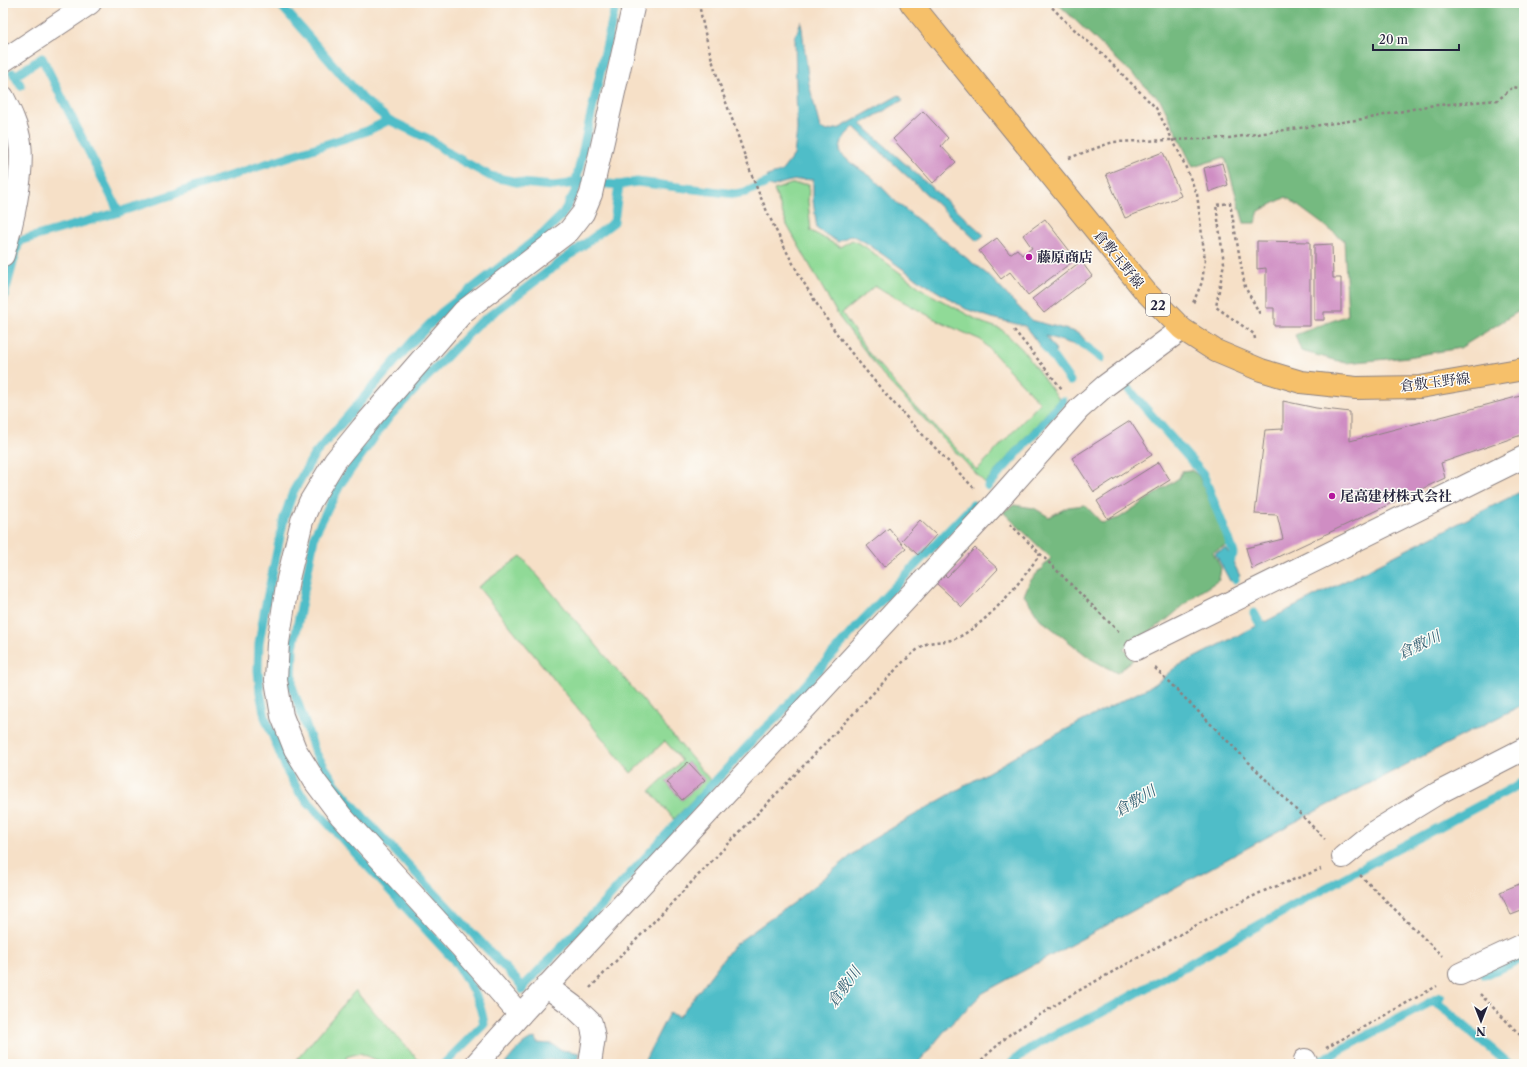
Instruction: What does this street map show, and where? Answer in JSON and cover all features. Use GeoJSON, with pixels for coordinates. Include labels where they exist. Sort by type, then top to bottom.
{"type":"FeatureCollection","features":[{"type":"Feature","properties":{"kind":"main road","name":"倉敷玉野線"},"geometry":{"type":"LineString","coordinates":[[911,3],[1145,291],[1182,329],[1216,351],[1261,370],[1300,382],[1356,388],[1420,387],[1524,369]]}},
{"type":"Feature","properties":{"kind":"street"},"geometry":{"type":"LineString","coordinates":[[3,61],[90,3]]}},
{"type":"Feature","properties":{"kind":"street"},"geometry":{"type":"LineString","coordinates":[[520,1014],[341,816],[316,783],[295,749],[282,716],[276,680],[278,643],[288,579],[302,521],[310,502],[336,461],[367,422],[464,311],[570,231],[583,213],[593,184],[634,3]]}},
{"type":"Feature","properties":{"kind":"street"},"geometry":{"type":"LineString","coordinates":[[3,97],[11,113],[20,143],[20,174],[10,230],[3,255]]}},
{"type":"Feature","properties":{"kind":"street"},"geometry":{"type":"LineString","coordinates":[[476,1064],[520,1014],[992,507],[1079,409],[1105,386],[1182,329]]}},
{"type":"Feature","properties":{"kind":"street"},"geometry":{"type":"LineString","coordinates":[[1138,652],[1524,458]]}},
{"type":"Feature","properties":{"kind":"street"},"geometry":{"type":"LineString","coordinates":[[1343,857],[1371,834],[1425,802],[1524,748]]}},
{"type":"Feature","properties":{"kind":"street"},"geometry":{"type":"LineString","coordinates":[[1460,974],[1524,944]]}},
{"type":"Feature","properties":{"kind":"street"},"geometry":{"type":"LineString","coordinates":[[546,986],[573,1006],[591,1023],[594,1037],[590,1064]]}},
{"type":"Feature","properties":{"kind":"path"},"geometry":{"type":"LineString","coordinates":[[699,3],[704,34],[729,112],[761,198],[803,281],[843,342],[905,418],[992,507],[1327,841]]}},
{"type":"Feature","properties":{"kind":"path"},"geometry":{"type":"LineString","coordinates":[[1048,3],[1066,23],[1100,52],[1156,108],[1180,154],[1197,194],[1205,260],[1202,282],[1182,329]]}},
{"type":"Feature","properties":{"kind":"path"},"geometry":{"type":"LineString","coordinates":[[1044,166],[1113,142],[1229,138],[1370,118],[1427,106],[1498,100],[1513,87],[1524,89]]}},
{"type":"Feature","properties":{"kind":"path"},"geometry":{"type":"LineString","coordinates":[[1260,314],[1245,288],[1230,204],[1216,205],[1224,263],[1216,307],[1254,334],[1261,370]]}},
{"type":"Feature","properties":{"kind":"path"},"geometry":{"type":"LineString","coordinates":[[1014,330],[1079,409]]}},
{"type":"Feature","properties":{"kind":"path"},"geometry":{"type":"LineString","coordinates":[[573,1006],[903,662],[924,645],[956,639],[976,626],[1007,597],[1023,579],[1040,554]]}},
{"type":"Feature","properties":{"kind":"path"},"geometry":{"type":"LineString","coordinates":[[977,1064],[1010,1034],[1071,995],[1220,912],[1264,891],[1326,867],[1343,857]]}},
{"type":"Feature","properties":{"kind":"path"},"geometry":{"type":"LineString","coordinates":[[1306,1062],[1460,974]]}},
{"type":"Feature","properties":{"kind":"green space"},"geometry":{"type":"Polygon","coordinates":[[[1057,3],[1524,3],[1524,308],[1460,348],[1408,357],[1346,363],[1301,351],[1295,335],[1348,315],[1344,240],[1286,197],[1259,211],[1255,223],[1244,223],[1225,157],[1193,167],[1161,101],[1057,3]]]}},
{"type":"Feature","properties":{"kind":"green space"},"geometry":{"type":"Polygon","coordinates":[[[791,184],[809,184],[808,201],[811,231],[840,247],[852,240],[864,246],[926,292],[983,323],[1001,329],[1022,349],[1059,399],[985,483],[887,380],[839,317],[787,225],[774,190],[791,184]],[[875,286],[842,313],[868,352],[909,400],[977,470],[1040,403],[981,340],[942,323],[875,286]]]}},
{"type":"Feature","properties":{"kind":"green space"},"geometry":{"type":"Polygon","coordinates":[[[1191,470],[1199,476],[1228,545],[1213,552],[1221,568],[1219,580],[1197,594],[1163,623],[1123,648],[1133,660],[1117,673],[1091,659],[1040,619],[1024,595],[1030,581],[1051,558],[1003,512],[1014,505],[1034,508],[1049,517],[1068,507],[1085,505],[1102,523],[1119,518],[1179,478],[1182,471],[1191,470]]]}},
{"type":"Feature","properties":{"kind":"green space"},"geometry":{"type":"Polygon","coordinates":[[[521,556],[711,781],[674,819],[650,791],[682,761],[665,741],[631,773],[478,587],[521,556]],[[688,762],[666,782],[682,800],[704,780],[688,762]]]}},
{"type":"Feature","properties":{"kind":"green space"},"geometry":{"type":"Polygon","coordinates":[[[355,991],[422,1064],[386,1064],[360,1053],[346,1057],[347,1064],[293,1064],[355,991]]]}},
{"type":"Feature","properties":{"kind":"water"},"geometry":{"type":"Polygon","coordinates":[[[801,21],[809,84],[820,128],[827,131],[840,128],[899,95],[903,100],[861,124],[984,235],[977,241],[854,127],[844,138],[840,153],[851,163],[873,178],[897,203],[988,275],[1031,320],[1079,333],[1085,340],[1075,345],[1046,336],[1056,351],[1048,357],[1025,326],[992,318],[966,309],[917,279],[865,242],[851,235],[838,242],[817,229],[813,200],[813,180],[796,180],[771,187],[767,176],[781,172],[794,155],[797,130],[795,38],[801,21]]]}},
{"type":"Feature","properties":{"kind":"water","name":"倉敷川"},"geometry":{"type":"Polygon","coordinates":[[[1524,490],[1524,704],[1291,824],[983,993],[948,1027],[917,1064],[643,1064],[669,1013],[679,1017],[734,945],[794,902],[868,842],[1028,749],[1155,684],[1176,667],[1524,490]]]}},
{"type":"Feature","properties":{"kind":"water"},"geometry":{"type":"Polygon","coordinates":[[[1226,548],[1240,576],[1230,581],[1215,553],[1226,548]]]}},
{"type":"Feature","properties":{"kind":"water"},"geometry":{"type":"Polygon","coordinates":[[[535,1038],[537,1043],[552,1044],[562,1050],[580,1053],[578,1060],[541,1061],[541,1064],[505,1064],[522,1045],[535,1038]]]}},
{"type":"Feature","properties":{"kind":"building"},"geometry":{"type":"Polygon","coordinates":[[[923,111],[948,138],[941,146],[956,162],[933,183],[893,139],[923,111]]]}},
{"type":"Feature","properties":{"kind":"building"},"geometry":{"type":"Polygon","coordinates":[[[3,147],[9,148],[4,173],[3,173],[3,147]]]}},
{"type":"Feature","properties":{"kind":"building"},"geometry":{"type":"Polygon","coordinates":[[[1163,152],[1181,196],[1125,218],[1106,174],[1163,152]]]}},
{"type":"Feature","properties":{"kind":"building"},"geometry":{"type":"Polygon","coordinates":[[[1222,163],[1228,185],[1209,192],[1204,168],[1222,163]]]}},
{"type":"Feature","properties":{"kind":"building","name":"藤原商店"},"geometry":{"type":"Polygon","coordinates":[[[1045,219],[1076,259],[1028,295],[1010,272],[1001,279],[979,251],[997,238],[1010,254],[1017,249],[1022,255],[1032,248],[1023,235],[1045,219]]]}},
{"type":"Feature","properties":{"kind":"building"},"geometry":{"type":"Polygon","coordinates":[[[1257,241],[1310,242],[1310,326],[1274,326],[1274,308],[1266,308],[1266,268],[1257,269],[1257,241]]]}},
{"type":"Feature","properties":{"kind":"building"},"geometry":{"type":"Polygon","coordinates":[[[1332,244],[1333,278],[1341,278],[1341,312],[1324,312],[1324,320],[1314,320],[1314,245],[1332,244]]]}},
{"type":"Feature","properties":{"kind":"building"},"geometry":{"type":"Polygon","coordinates":[[[1081,261],[1092,276],[1044,313],[1032,299],[1081,261]]]}},
{"type":"Feature","properties":{"kind":"building","name":"尾高建材株式会社"},"geometry":{"type":"Polygon","coordinates":[[[1524,395],[1524,434],[1441,463],[1445,478],[1252,569],[1246,548],[1283,539],[1277,515],[1255,514],[1265,430],[1283,429],[1283,401],[1316,408],[1350,412],[1350,441],[1524,395]]]}},
{"type":"Feature","properties":{"kind":"building"},"geometry":{"type":"Polygon","coordinates":[[[1130,421],[1152,455],[1094,492],[1072,458],[1130,421]]]}},
{"type":"Feature","properties":{"kind":"building"},"geometry":{"type":"Polygon","coordinates":[[[1159,462],[1170,480],[1108,519],[1097,501],[1159,462]]]}},
{"type":"Feature","properties":{"kind":"building"},"geometry":{"type":"Polygon","coordinates":[[[920,520],[936,535],[918,555],[902,540],[920,520]]]}},
{"type":"Feature","properties":{"kind":"building"},"geometry":{"type":"Polygon","coordinates":[[[889,528],[906,549],[884,567],[867,546],[889,528]]]}},
{"type":"Feature","properties":{"kind":"building"},"geometry":{"type":"Polygon","coordinates":[[[975,548],[998,569],[962,607],[936,583],[944,574],[947,577],[975,548]]]}},
{"type":"Feature","properties":{"kind":"building"},"geometry":{"type":"Polygon","coordinates":[[[688,762],[705,780],[682,800],[666,782],[688,762]]]}},
{"type":"Feature","properties":{"kind":"building"},"geometry":{"type":"Polygon","coordinates":[[[1524,882],[1524,910],[1511,915],[1500,892],[1524,882]]]}},
{"type":"Feature","properties":{"kind":"waterway"},"geometry":{"type":"LineString","coordinates":[[279,3],[363,99],[389,120],[429,139],[450,154],[490,176],[521,183],[553,186],[569,184],[576,181]]}},
{"type":"Feature","properties":{"kind":"waterway"},"geometry":{"type":"LineString","coordinates":[[523,990],[523,987],[364,818],[336,785],[315,752],[292,686],[293,648],[315,534],[341,483],[389,417],[477,325],[614,222],[619,185],[576,181],[616,3]]}},
{"type":"Feature","properties":{"kind":"waterway"},"geometry":{"type":"LineString","coordinates":[[15,76],[42,58],[119,212],[367,131],[389,120]]}},
{"type":"Feature","properties":{"kind":"waterway"},"geometry":{"type":"LineString","coordinates":[[13,73],[21,86]]}},
{"type":"Feature","properties":{"kind":"waterway"},"geometry":{"type":"LineString","coordinates":[[619,185],[637,182],[735,194],[746,192],[780,177]]}},
{"type":"Feature","properties":{"kind":"waterway"},"geometry":{"type":"LineString","coordinates":[[444,1064],[484,1024],[480,1006],[469,983],[454,960],[299,792],[288,773],[265,717],[260,692],[258,670],[259,644],[284,518],[293,492],[314,455],[412,342],[442,312],[544,233],[562,215],[574,194],[579,181]]}},
{"type":"Feature","properties":{"kind":"waterway"},"geometry":{"type":"LineString","coordinates":[[3,300],[19,241],[119,212]]}},
{"type":"Feature","properties":{"kind":"waterway"},"geometry":{"type":"LineString","coordinates":[[1070,338],[1080,342],[1101,358]]}},
{"type":"Feature","properties":{"kind":"waterway"},"geometry":{"type":"LineString","coordinates":[[1044,345],[1070,381]]}},
{"type":"Feature","properties":{"kind":"waterway"},"geometry":{"type":"LineString","coordinates":[[1126,386],[1203,474],[1234,553],[1230,559],[1226,561],[1235,579]]}},
{"type":"Feature","properties":{"kind":"waterway"},"geometry":{"type":"LineString","coordinates":[[988,486],[1063,401]]}},
{"type":"Feature","properties":{"kind":"waterway"},"geometry":{"type":"LineString","coordinates":[[523,987],[600,907],[755,738],[780,714],[857,626],[973,505]]}},
{"type":"Feature","properties":{"kind":"waterway"},"geometry":{"type":"LineString","coordinates":[[1254,613],[1266,635]]}},
{"type":"Feature","properties":{"kind":"waterway"},"geometry":{"type":"LineString","coordinates":[[1011,1064],[1019,1056],[1040,1042],[1097,1015],[1369,864],[1524,782]]}},
{"type":"Feature","properties":{"kind":"waterway"},"geometry":{"type":"LineString","coordinates":[[1484,975],[1524,958]]}},
{"type":"Feature","properties":{"kind":"waterway"},"geometry":{"type":"LineString","coordinates":[[1314,1064],[1440,997]]}},
{"type":"Feature","properties":{"kind":"waterway"},"geometry":{"type":"LineString","coordinates":[[1434,1000],[1509,1064]]}},
{"type":"Feature","properties":{"kind":"place","name":"藤原商店"},"geometry":{"type":"Point","coordinates":[1029,257]}},
{"type":"Feature","properties":{"kind":"place","name":"尾高建材株式会社"},"geometry":{"type":"Point","coordinates":[1332,496]}}]}
